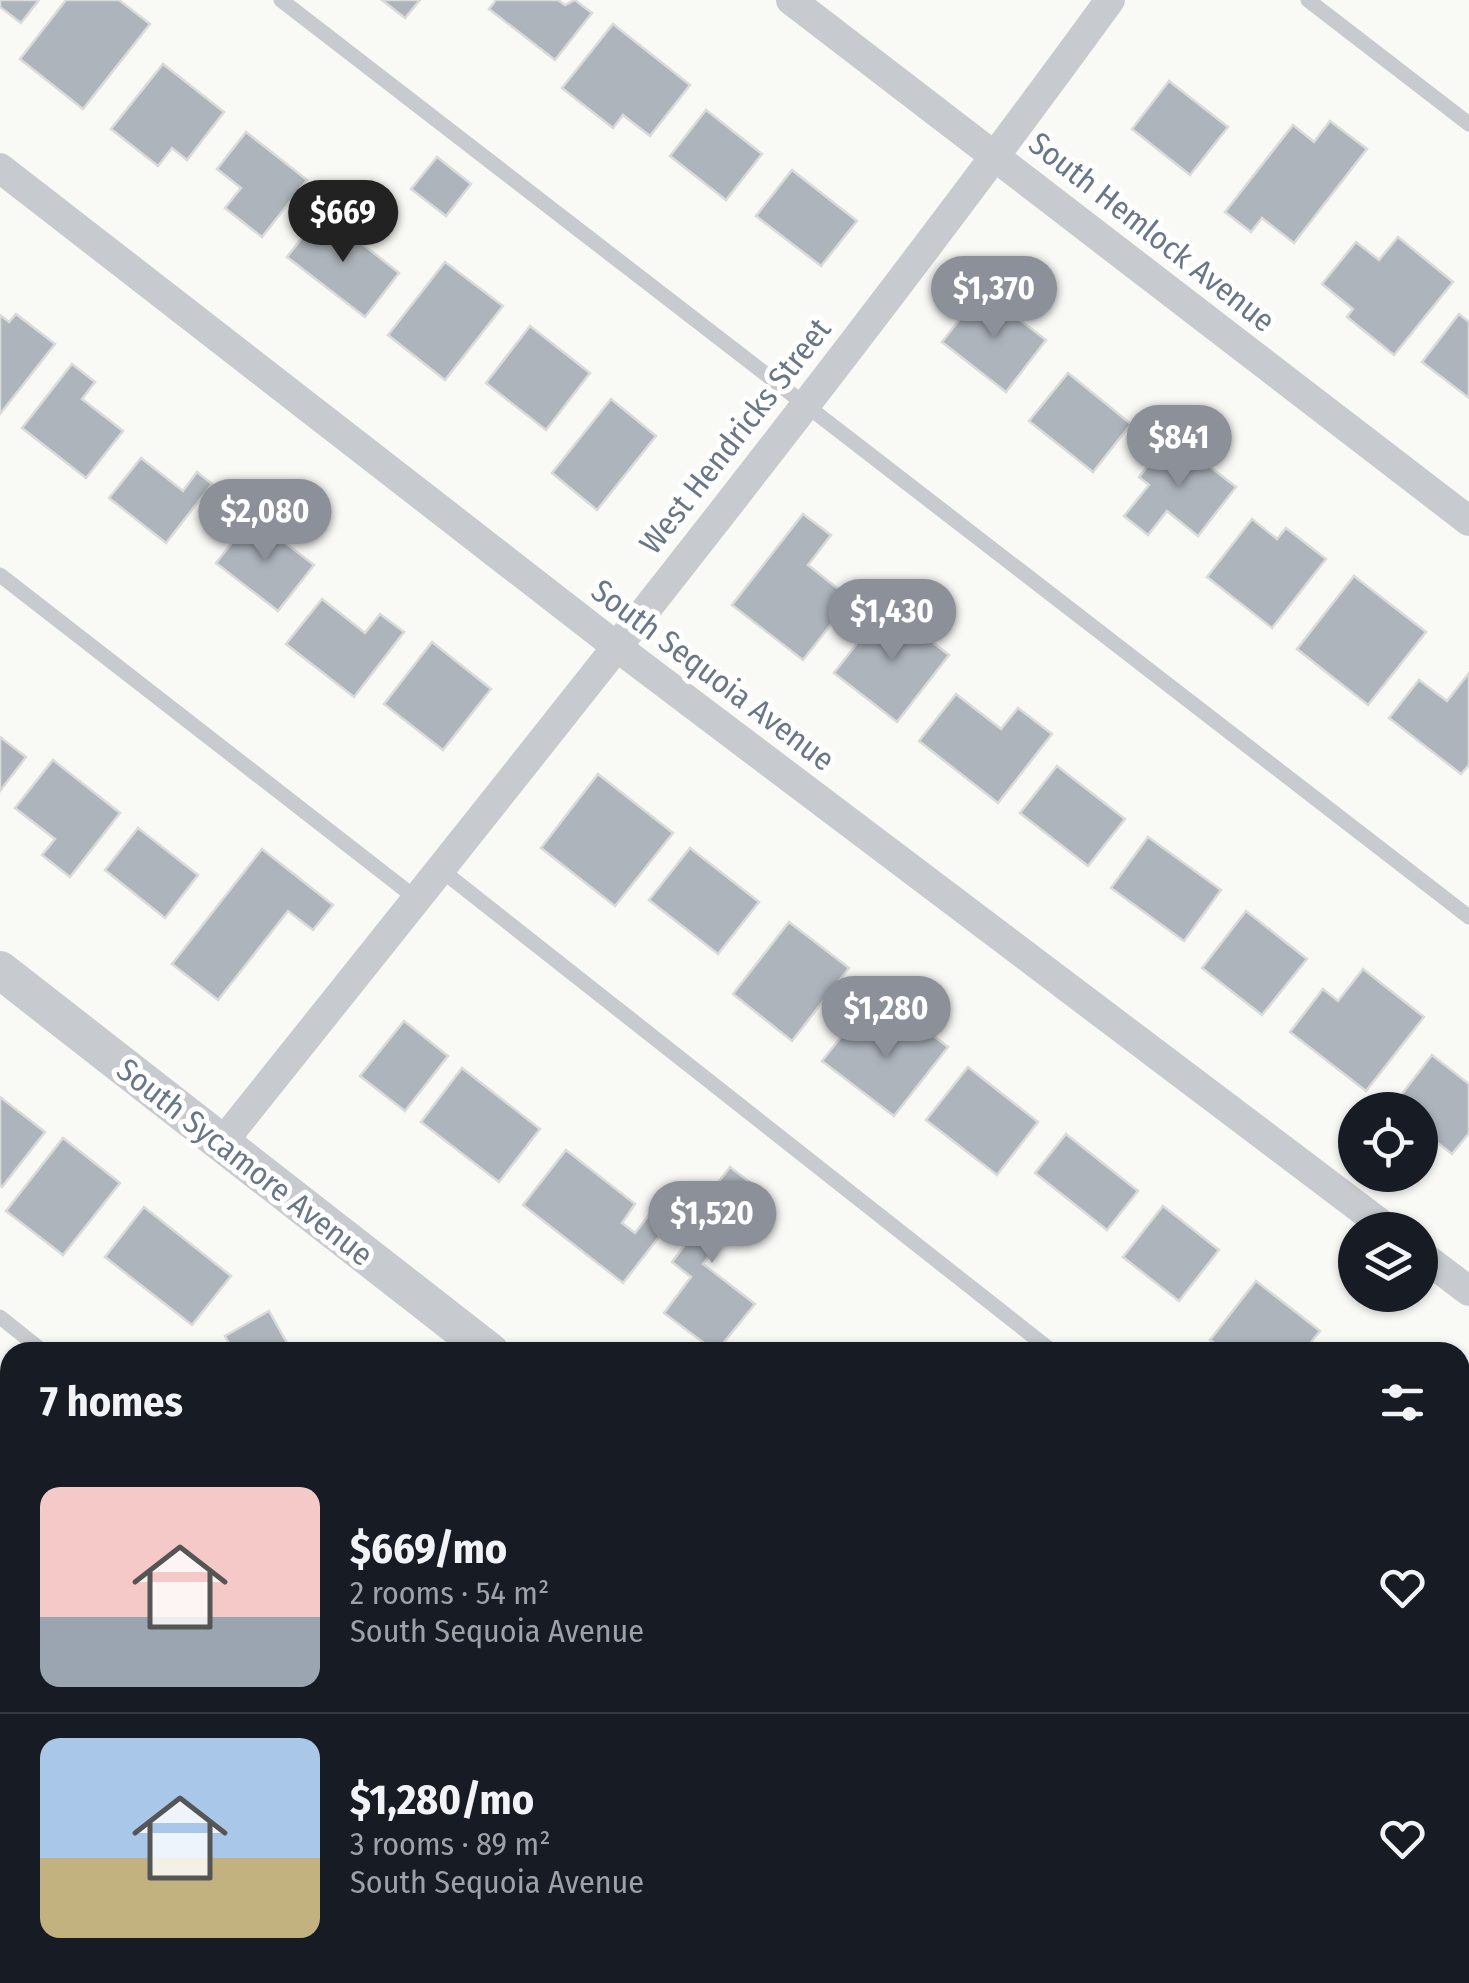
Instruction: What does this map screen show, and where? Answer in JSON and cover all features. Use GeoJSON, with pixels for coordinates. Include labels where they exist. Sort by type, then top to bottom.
{"type":"FeatureCollection","features":[{"type":"Feature","properties":{"kind":"street","name":"South Hemlock Avenue"},"geometry":{"type":"LineString","coordinates":[[791,0],[1469,521]]}},
{"type":"Feature","properties":{"kind":"street","name":"West Hendricks Street"},"geometry":{"type":"LineString","coordinates":[[221,1144],[617,647],[996,156],[1110,0]]}},
{"type":"Feature","properties":{"kind":"street","name":"South Sequoia Avenue"},"geometry":{"type":"LineString","coordinates":[[0,168],[617,647],[1364,1212]]}},
{"type":"Feature","properties":{"kind":"street","name":"South Sycamore Avenue"},"geometry":{"type":"LineString","coordinates":[[0,970],[477,1342]]}},
{"type":"Feature","properties":{"kind":"street"},"geometry":{"type":"LineString","coordinates":[[1438,1268],[1469,1291]]}},
{"type":"Feature","properties":{"kind":"lane"},"geometry":{"type":"LineString","coordinates":[[281,0],[1469,917]]}},
{"type":"Feature","properties":{"kind":"lane"},"geometry":{"type":"LineString","coordinates":[[1308,0],[1469,124]]}},
{"type":"Feature","properties":{"kind":"lane"},"geometry":{"type":"LineString","coordinates":[[0,575],[416,899]]}},
{"type":"Feature","properties":{"kind":"lane"},"geometry":{"type":"LineString","coordinates":[[440,869],[1040,1342]]}},
{"type":"Feature","properties":{"kind":"lane"},"geometry":{"type":"LineString","coordinates":[[0,1317],[31,1342]]}},
{"type":"Feature","properties":{"kind":"building"},"geometry":{"type":"Polygon","coordinates":[[[0,0],[39,0],[21,23],[0,7],[0,0]]]}},
{"type":"Feature","properties":{"kind":"building"},"geometry":{"type":"Polygon","coordinates":[[[66,0],[119,0],[150,24],[83,109],[20,59],[66,0]]]}},
{"type":"Feature","properties":{"kind":"building"},"geometry":{"type":"Polygon","coordinates":[[[382,0],[420,0],[405,18],[382,0]]]}},
{"type":"Feature","properties":{"kind":"building"},"geometry":{"type":"Polygon","coordinates":[[[496,0],[558,0],[565,5],[575,0],[592,13],[555,60],[489,9],[496,0]]]}},
{"type":"Feature","properties":{"kind":"building"},"geometry":{"type":"Polygon","coordinates":[[[613,24],[690,85],[650,136],[623,115],[613,128],[562,88],[613,24]]]}},
{"type":"Feature","properties":{"kind":"building"},"geometry":{"type":"Polygon","coordinates":[[[163,64],[224,112],[187,160],[172,148],[158,166],[111,129],[163,64]]]}},
{"type":"Feature","properties":{"kind":"building"},"geometry":{"type":"Polygon","coordinates":[[[1169,81],[1228,127],[1190,175],[1132,129],[1169,81]]]}},
{"type":"Feature","properties":{"kind":"building"},"geometry":{"type":"Polygon","coordinates":[[[706,110],[762,154],[726,200],[670,156],[706,110]]]}},
{"type":"Feature","properties":{"kind":"building"},"geometry":{"type":"Polygon","coordinates":[[[1330,121],[1367,149],[1294,243],[1262,218],[1251,232],[1225,212],[1293,125],[1314,142],[1330,121]]]}},
{"type":"Feature","properties":{"kind":"building"},"geometry":{"type":"Polygon","coordinates":[[[246,132],[307,180],[262,237],[225,208],[241,188],[217,169],[246,132]]]}},
{"type":"Feature","properties":{"kind":"building"},"geometry":{"type":"Polygon","coordinates":[[[437,157],[471,184],[446,216],[411,189],[437,157]]]}},
{"type":"Feature","properties":{"kind":"building"},"geometry":{"type":"Polygon","coordinates":[[[792,170],[857,221],[821,266],[756,216],[792,170]]]}},
{"type":"Feature","properties":{"kind":"building"},"geometry":{"type":"Polygon","coordinates":[[[322,212],[399,273],[365,317],[287,257],[322,212]]]}},
{"type":"Feature","properties":{"kind":"building"},"geometry":{"type":"Polygon","coordinates":[[[1398,237],[1453,282],[1394,355],[1347,317],[1353,309],[1322,284],[1356,242],[1379,260],[1398,237]]]}},
{"type":"Feature","properties":{"kind":"building"},"geometry":{"type":"Polygon","coordinates":[[[445,262],[503,306],[445,380],[388,335],[445,262]]]}},
{"type":"Feature","properties":{"kind":"building"},"geometry":{"type":"Polygon","coordinates":[[[982,291],[1046,340],[1006,392],[942,342],[982,291]]]}},
{"type":"Feature","properties":{"kind":"building"},"geometry":{"type":"Polygon","coordinates":[[[16,314],[55,344],[0,414],[0,315],[9,322],[16,314]]]}},
{"type":"Feature","properties":{"kind":"building"},"geometry":{"type":"Polygon","coordinates":[[[1459,314],[1469,322],[1469,398],[1422,362],[1459,314]]]}},
{"type":"Feature","properties":{"kind":"building"},"geometry":{"type":"Polygon","coordinates":[[[530,326],[590,373],[546,430],[486,383],[530,326]]]}},
{"type":"Feature","properties":{"kind":"building"},"geometry":{"type":"Polygon","coordinates":[[[72,364],[95,382],[82,399],[123,431],[86,478],[22,428],[72,364]]]}},
{"type":"Feature","properties":{"kind":"building"},"geometry":{"type":"Polygon","coordinates":[[[1068,373],[1131,424],[1093,472],[1029,421],[1068,373]]]}},
{"type":"Feature","properties":{"kind":"building"},"geometry":{"type":"Polygon","coordinates":[[[611,399],[656,436],[597,510],[552,473],[611,399]]]}},
{"type":"Feature","properties":{"kind":"building"},"geometry":{"type":"Polygon","coordinates":[[[1171,436],[1236,487],[1198,536],[1167,511],[1148,535],[1124,516],[1149,485],[1139,477],[1171,436]]]}},
{"type":"Feature","properties":{"kind":"building"},"geometry":{"type":"Polygon","coordinates":[[[141,458],[183,491],[197,472],[212,484],[166,543],[109,498],[141,458]]]}},
{"type":"Feature","properties":{"kind":"building"},"geometry":{"type":"Polygon","coordinates":[[[803,514],[831,535],[808,565],[851,599],[803,660],[732,605],[803,514]]]}},
{"type":"Feature","properties":{"kind":"building"},"geometry":{"type":"Polygon","coordinates":[[[252,517],[314,565],[278,611],[216,563],[252,517]]]}},
{"type":"Feature","properties":{"kind":"building"},"geometry":{"type":"Polygon","coordinates":[[[1252,519],[1277,539],[1286,528],[1326,559],[1272,628],[1207,577],[1252,519]]]}},
{"type":"Feature","properties":{"kind":"building"},"geometry":{"type":"Polygon","coordinates":[[[1354,576],[1426,632],[1368,705],[1297,649],[1354,576]]]}},
{"type":"Feature","properties":{"kind":"building"},"geometry":{"type":"Polygon","coordinates":[[[322,599],[365,633],[380,614],[404,632],[354,697],[286,644],[322,599]]]}},
{"type":"Feature","properties":{"kind":"building"},"geometry":{"type":"Polygon","coordinates":[[[886,606],[949,655],[897,722],[834,673],[886,606]]]}},
{"type":"Feature","properties":{"kind":"building"},"geometry":{"type":"Polygon","coordinates":[[[432,642],[491,689],[443,750],[384,704],[432,642]]]}},
{"type":"Feature","properties":{"kind":"building"},"geometry":{"type":"Polygon","coordinates":[[[1469,673],[1469,765],[1461,774],[1389,718],[1419,680],[1447,701],[1469,673]]]}},
{"type":"Feature","properties":{"kind":"building"},"geometry":{"type":"Polygon","coordinates":[[[956,694],[1001,729],[1018,708],[1052,734],[998,803],[919,741],[956,694]]]}},
{"type":"Feature","properties":{"kind":"building"},"geometry":{"type":"Polygon","coordinates":[[[0,737],[26,757],[0,791],[0,737]]]}},
{"type":"Feature","properties":{"kind":"building"},"geometry":{"type":"Polygon","coordinates":[[[53,760],[120,813],[70,877],[42,855],[55,839],[15,808],[53,760]]]}},
{"type":"Feature","properties":{"kind":"building"},"geometry":{"type":"Polygon","coordinates":[[[1057,766],[1125,819],[1088,866],[1020,813],[1057,766]]]}},
{"type":"Feature","properties":{"kind":"building"},"geometry":{"type":"Polygon","coordinates":[[[598,774],[673,833],[615,906],[541,848],[598,774]]]}},
{"type":"Feature","properties":{"kind":"building"},"geometry":{"type":"Polygon","coordinates":[[[138,828],[198,875],[165,918],[105,870],[138,828]]]}},
{"type":"Feature","properties":{"kind":"building"},"geometry":{"type":"Polygon","coordinates":[[[1148,837],[1221,890],[1184,941],[1111,888],[1148,837]]]}},
{"type":"Feature","properties":{"kind":"building"},"geometry":{"type":"Polygon","coordinates":[[[690,848],[759,902],[718,954],[649,900],[690,848]]]}},
{"type":"Feature","properties":{"kind":"building"},"geometry":{"type":"Polygon","coordinates":[[[262,849],[333,905],[313,930],[288,911],[218,1000],[172,964],[262,849]]]}},
{"type":"Feature","properties":{"kind":"building"},"geometry":{"type":"Polygon","coordinates":[[[1246,911],[1307,959],[1262,1015],[1202,968],[1246,911]]]}},
{"type":"Feature","properties":{"kind":"building"},"geometry":{"type":"Polygon","coordinates":[[[789,922],[849,968],[792,1041],[733,994],[789,922]]]}},
{"type":"Feature","properties":{"kind":"building"},"geometry":{"type":"Polygon","coordinates":[[[1363,969],[1424,1017],[1366,1091],[1290,1032],[1323,989],[1338,1001],[1363,969]]]}},
{"type":"Feature","properties":{"kind":"building"},"geometry":{"type":"Polygon","coordinates":[[[905,1014],[948,1047],[894,1116],[822,1061],[857,1017],[885,1039],[905,1014]]]}},
{"type":"Feature","properties":{"kind":"building"},"geometry":{"type":"Polygon","coordinates":[[[404,1021],[448,1056],[405,1111],[360,1076],[404,1021]]]}},
{"type":"Feature","properties":{"kind":"building"},"geometry":{"type":"Polygon","coordinates":[[[1432,1055],[1469,1084],[1469,1133],[1452,1154],[1438,1143],[1438,1092],[1404,1092],[1432,1055]]]}},
{"type":"Feature","properties":{"kind":"building"},"geometry":{"type":"Polygon","coordinates":[[[968,1067],[1038,1122],[997,1175],[926,1120],[968,1067]]]}},
{"type":"Feature","properties":{"kind":"building"},"geometry":{"type":"Polygon","coordinates":[[[462,1068],[540,1129],[499,1182],[421,1122],[462,1068]]]}},
{"type":"Feature","properties":{"kind":"building"},"geometry":{"type":"Polygon","coordinates":[[[0,1097],[45,1132],[2,1187],[0,1185],[0,1097]]]}},
{"type":"Feature","properties":{"kind":"building"},"geometry":{"type":"Polygon","coordinates":[[[1066,1134],[1138,1191],[1107,1230],[1035,1173],[1066,1134]]]}},
{"type":"Feature","properties":{"kind":"building"},"geometry":{"type":"Polygon","coordinates":[[[63,1138],[120,1183],[63,1255],[6,1211],[63,1138]]]}},
{"type":"Feature","properties":{"kind":"building"},"geometry":{"type":"Polygon","coordinates":[[[566,1150],[635,1204],[622,1223],[635,1233],[652,1211],[669,1224],[623,1283],[523,1205],[566,1150]]]}},
{"type":"Feature","properties":{"kind":"building"},"geometry":{"type":"Polygon","coordinates":[[[730,1167],[760,1190],[703,1264],[755,1304],[724,1342],[703,1342],[664,1313],[691,1277],[672,1262],[690,1238],[680,1232],[730,1167]]]}},
{"type":"Feature","properties":{"kind":"building"},"geometry":{"type":"Polygon","coordinates":[[[1163,1206],[1219,1250],[1179,1301],[1123,1257],[1163,1206]]]}},
{"type":"Feature","properties":{"kind":"building"},"geometry":{"type":"Polygon","coordinates":[[[144,1207],[231,1276],[192,1325],[105,1257],[144,1207]]]}},
{"type":"Feature","properties":{"kind":"building"},"geometry":{"type":"Polygon","coordinates":[[[1256,1281],[1320,1331],[1311,1342],[1210,1340],[1256,1281]]]}},
{"type":"Feature","properties":{"kind":"building"},"geometry":{"type":"Polygon","coordinates":[[[269,1311],[286,1342],[228,1342],[225,1336],[269,1311]]]}}]}
